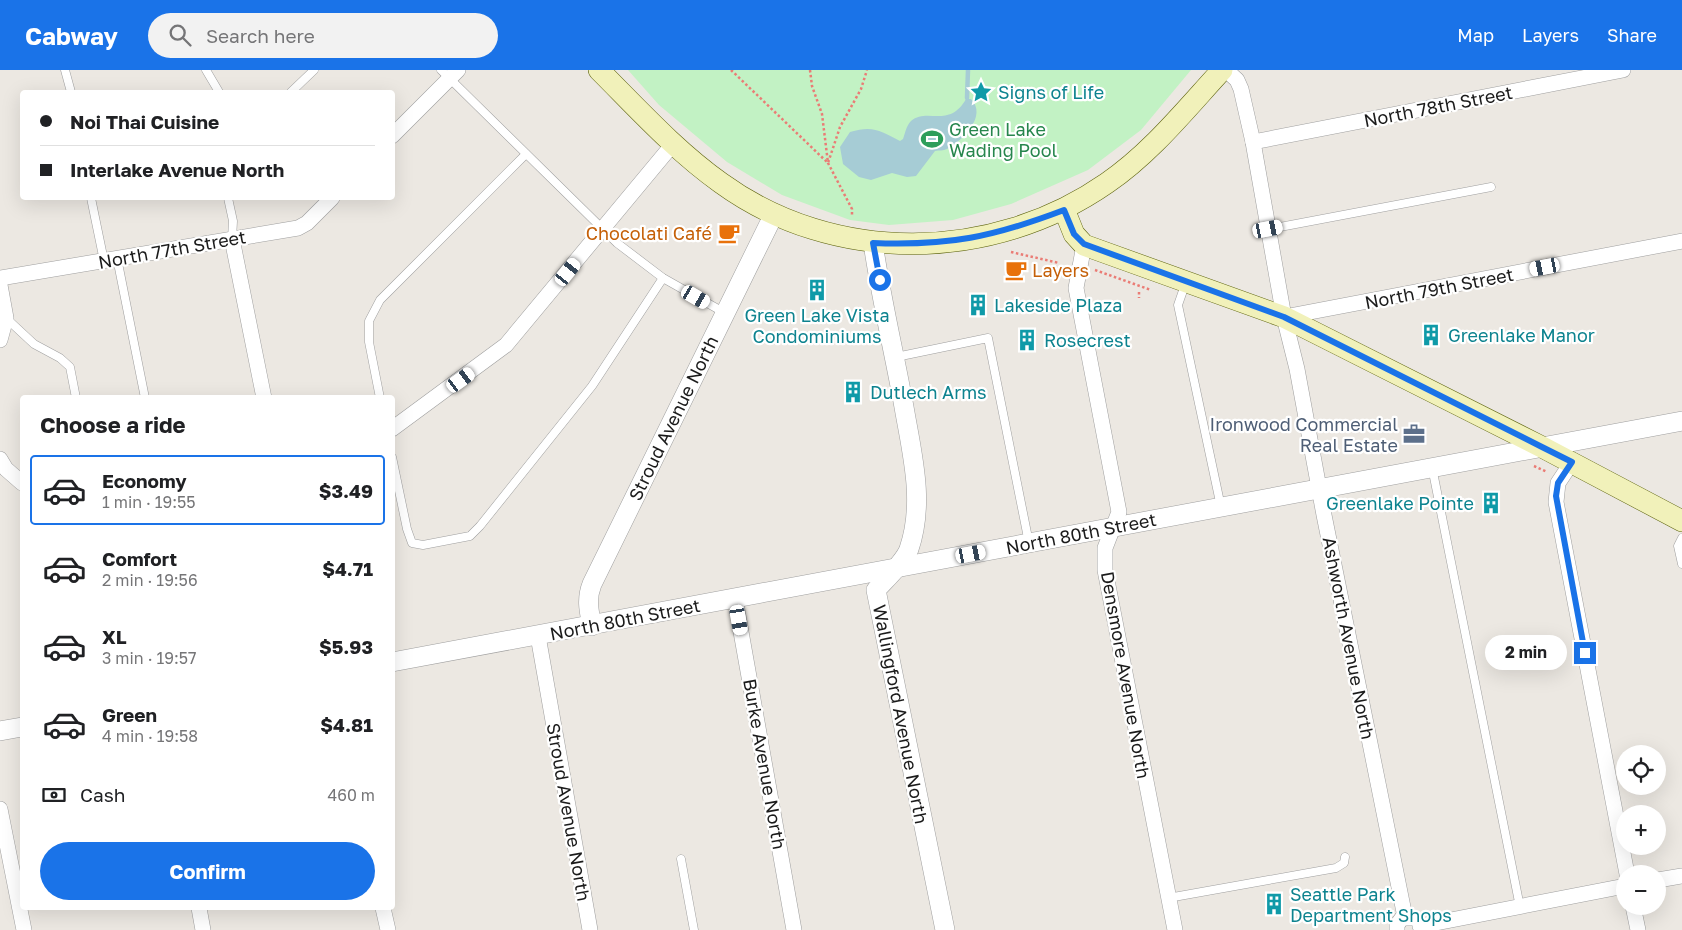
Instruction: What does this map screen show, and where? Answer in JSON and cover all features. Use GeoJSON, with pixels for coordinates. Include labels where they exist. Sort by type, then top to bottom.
{"type":"FeatureCollection","features":[{"type":"Feature","properties":{"kind":"main road"},"geometry":{"type":"LineString","coordinates":[[599,70],[673,144],[722,184],[774,214],[830,235],[873,243],[917,244],[960,241],[1008,230],[1064,210],[1107,183],[1136,160],[1224,70]]}},
{"type":"Feature","properties":{"kind":"main road"},"geometry":{"type":"LineString","coordinates":[[1064,210],[1074,234],[1084,244],[1284,317],[1572,462],[1682,521]]}},
{"type":"Feature","properties":{"kind":"street","name":"Ashworth Avenue North"},"geometry":{"type":"LineString","coordinates":[[1224,70],[1236,80],[1241,89],[1253,142],[1284,317],[1298,369],[1319,488],[1405,917]]}},
{"type":"Feature","properties":{"kind":"street","name":"North 78th Street"},"geometry":{"type":"LineString","coordinates":[[1253,142],[1623,70]]}},
{"type":"Feature","properties":{"kind":"street"},"geometry":{"type":"LineString","coordinates":[[395,133],[449,73]]}},
{"type":"Feature","properties":{"kind":"street"},"geometry":{"type":"LineString","coordinates":[[395,426],[506,345],[673,144]]}},
{"type":"Feature","properties":{"kind":"street","name":"North 77th Street"},"geometry":{"type":"LineString","coordinates":[[0,278],[298,228],[307,223],[330,200]]}},
{"type":"Feature","properties":{"kind":"street","name":"Stroud Avenue North"},"geometry":{"type":"LineString","coordinates":[[592,626],[588,593],[774,214]]}},
{"type":"Feature","properties":{"kind":"street"},"geometry":{"type":"LineString","coordinates":[[232,239],[263,395]]}},
{"type":"Feature","properties":{"kind":"street","name":"North 79th Street"},"geometry":{"type":"LineString","coordinates":[[1284,317],[1682,241]]}},
{"type":"Feature","properties":{"kind":"street","name":"Wallingford Avenue North"},"geometry":{"type":"LineString","coordinates":[[873,243],[895,357],[915,475],[917,500],[916,520],[909,551],[876,590],[945,930]]}},
{"type":"Feature","properties":{"kind":"street","name":"Densmore Avenue North"},"geometry":{"type":"LineString","coordinates":[[1084,244],[1076,288],[1119,512],[1105,548],[1105,570],[1175,930]]}},
{"type":"Feature","properties":{"kind":"street"},"geometry":{"type":"LineString","coordinates":[[0,285],[6,318],[0,340]]}},
{"type":"Feature","properties":{"kind":"street","name":"North 80th Street"},"geometry":{"type":"LineString","coordinates":[[395,661],[893,570],[1319,488],[1682,421]]}},
{"type":"Feature","properties":{"kind":"street"},"geometry":{"type":"LineString","coordinates":[[0,459],[6,469],[20,481]]}},
{"type":"Feature","properties":{"kind":"street"},"geometry":{"type":"LineString","coordinates":[[1572,462],[1558,483],[1556,502],[1625,865]]}},
{"type":"Feature","properties":{"kind":"street","name":"Burke Avenue North"},"geometry":{"type":"LineString","coordinates":[[735,598],[794,930]]}},
{"type":"Feature","properties":{"kind":"street","name":"Stroud Avenue North"},"geometry":{"type":"LineString","coordinates":[[538,636],[590,930]]}},
{"type":"Feature","properties":{"kind":"street"},"geometry":{"type":"LineString","coordinates":[[0,731],[20,727]]}},
{"type":"Feature","properties":{"kind":"street"},"geometry":{"type":"LineString","coordinates":[[0,809],[20,910]]}},
{"type":"Feature","properties":{"kind":"street"},"geometry":{"type":"LineString","coordinates":[[1666,879],[1682,876]]}},
{"type":"Feature","properties":{"kind":"street"},"geometry":{"type":"LineString","coordinates":[[1397,930],[1399,921],[1405,917],[1413,917],[1420,928],[1616,888]]}},
{"type":"Feature","properties":{"kind":"street"},"geometry":{"type":"LineString","coordinates":[[20,910],[24,930]]}},
{"type":"Feature","properties":{"kind":"street"},"geometry":{"type":"LineString","coordinates":[[199,910],[204,930]]}},
{"type":"Feature","properties":{"kind":"street"},"geometry":{"type":"LineString","coordinates":[[383,910],[388,930]]}},
{"type":"Feature","properties":{"kind":"street"},"geometry":{"type":"LineString","coordinates":[[1635,915],[1638,930]]}},
{"type":"Feature","properties":{"kind":"lane"},"geometry":{"type":"LineString","coordinates":[[65,70],[70,90]]}},
{"type":"Feature","properties":{"kind":"lane"},"geometry":{"type":"LineString","coordinates":[[206,70],[218,90]]}},
{"type":"Feature","properties":{"kind":"lane"},"geometry":{"type":"LineString","coordinates":[[292,90],[314,70]]}},
{"type":"Feature","properties":{"kind":"lane"},"geometry":{"type":"LineString","coordinates":[[449,73],[602,230],[663,278],[725,313]]}},
{"type":"Feature","properties":{"kind":"lane"},"geometry":{"type":"LineString","coordinates":[[379,395],[369,342],[369,321],[380,300],[526,154]]}},
{"type":"Feature","properties":{"kind":"lane"},"geometry":{"type":"LineString","coordinates":[[1268,229],[1491,187]]}},
{"type":"Feature","properties":{"kind":"lane"},"geometry":{"type":"LineString","coordinates":[[92,200],[110,260],[145,395]]}},
{"type":"Feature","properties":{"kind":"lane"},"geometry":{"type":"LineString","coordinates":[[228,200],[233,221],[232,239]]}},
{"type":"Feature","properties":{"kind":"lane"},"geometry":{"type":"LineString","coordinates":[[395,471],[407,529],[412,543],[423,545],[470,536],[592,386],[663,278]]}},
{"type":"Feature","properties":{"kind":"lane"},"geometry":{"type":"LineString","coordinates":[[1186,280],[1178,305],[1221,507]]}},
{"type":"Feature","properties":{"kind":"lane"},"geometry":{"type":"LineString","coordinates":[[6,318],[34,344],[60,358],[70,367],[75,395]]}},
{"type":"Feature","properties":{"kind":"lane"},"geometry":{"type":"LineString","coordinates":[[895,357],[988,338],[1029,543]]}},
{"type":"Feature","properties":{"kind":"lane"},"geometry":{"type":"LineString","coordinates":[[1432,467],[1520,907]]}},
{"type":"Feature","properties":{"kind":"lane"},"geometry":{"type":"LineString","coordinates":[[1682,538],[1678,546],[1682,564]]}},
{"type":"Feature","properties":{"kind":"lane"},"geometry":{"type":"LineString","coordinates":[[1168,898],[1336,868],[1344,863],[1345,857]]}},
{"type":"Feature","properties":{"kind":"lane"},"geometry":{"type":"LineString","coordinates":[[681,859],[694,930]]}},
{"type":"Feature","properties":{"kind":"path"},"geometry":{"type":"LineString","coordinates":[[731,70],[828,163],[852,209],[852,216]]}},
{"type":"Feature","properties":{"kind":"path"},"geometry":{"type":"LineString","coordinates":[[810,70],[812,86],[822,114],[828,163]]}},
{"type":"Feature","properties":{"kind":"path"},"geometry":{"type":"LineString","coordinates":[[828,163],[840,127],[861,89],[867,70]]}},
{"type":"Feature","properties":{"kind":"path"},"geometry":{"type":"LineString","coordinates":[[1011,252],[1059,263]]}},
{"type":"Feature","properties":{"kind":"path"},"geometry":{"type":"LineString","coordinates":[[1139,292],[1139,298]]}},
{"type":"Feature","properties":{"kind":"green space"},"geometry":{"type":"Polygon","coordinates":[[[628,70],[1191,70],[1141,130],[1088,170],[1011,204],[953,220],[889,225],[850,220],[782,195],[727,162],[659,105],[628,70]]]}},
{"type":"Feature","properties":{"kind":"water","name":"Green Lake Wading Pool"},"geometry":{"type":"Polygon","coordinates":[[[966,99],[971,99],[977,113],[971,127],[966,134],[946,150],[935,151],[916,176],[907,177],[892,173],[871,180],[859,177],[843,164],[840,147],[850,132],[871,129],[900,141],[903,139],[911,121],[917,117],[952,113],[966,99]]]}},
{"type":"Feature","properties":{"kind":"waterway"},"geometry":{"type":"LineString","coordinates":[[967,98],[968,70]]}},
{"type":"Feature","properties":{"kind":"place","name":"Signs of Life"},"geometry":{"type":"Point","coordinates":[981,92]}},
{"type":"Feature","properties":{"kind":"place","name":"Green Lake Wading Pool"},"geometry":{"type":"Point","coordinates":[932,139]}},
{"type":"Feature","properties":{"kind":"place","name":"Chocolati Café"},"geometry":{"type":"Point","coordinates":[729,233]}},
{"type":"Feature","properties":{"kind":"place","name":"Layers"},"geometry":{"type":"Point","coordinates":[1016,270]}},
{"type":"Feature","properties":{"kind":"place","name":"Green Lake Vista Condominiums"},"geometry":{"type":"Point","coordinates":[817,290]}},
{"type":"Feature","properties":{"kind":"place","name":"Lakeside Plaza"},"geometry":{"type":"Point","coordinates":[978,305]}},
{"type":"Feature","properties":{"kind":"place","name":"Greenlake Manor"},"geometry":{"type":"Point","coordinates":[1431,335]}},
{"type":"Feature","properties":{"kind":"place","name":"Rosecrest"},"geometry":{"type":"Point","coordinates":[1027,340]}},
{"type":"Feature","properties":{"kind":"place","name":"Dutlech Arms"},"geometry":{"type":"Point","coordinates":[853,392]}},
{"type":"Feature","properties":{"kind":"place","name":"Ironwood Commercial Real Estate"},"geometry":{"type":"Point","coordinates":[1414,434]}},
{"type":"Feature","properties":{"kind":"place","name":"Greenlake Pointe"},"geometry":{"type":"Point","coordinates":[1491,503]}},
{"type":"Feature","properties":{"kind":"place","name":"Seattle Park Department Shops"},"geometry":{"type":"Point","coordinates":[1274,904]}},
{"type":"Feature","properties":{"kind":"route"},"geometry":{"type":"LineString","coordinates":[[880,280],[873,243],[917,244],[960,241],[988,236],[1064,210],[1071,230],[1077,238],[1092,248],[1172,275],[1284,317],[1572,462],[1558,483],[1556,496],[1585,653]]}}]}
